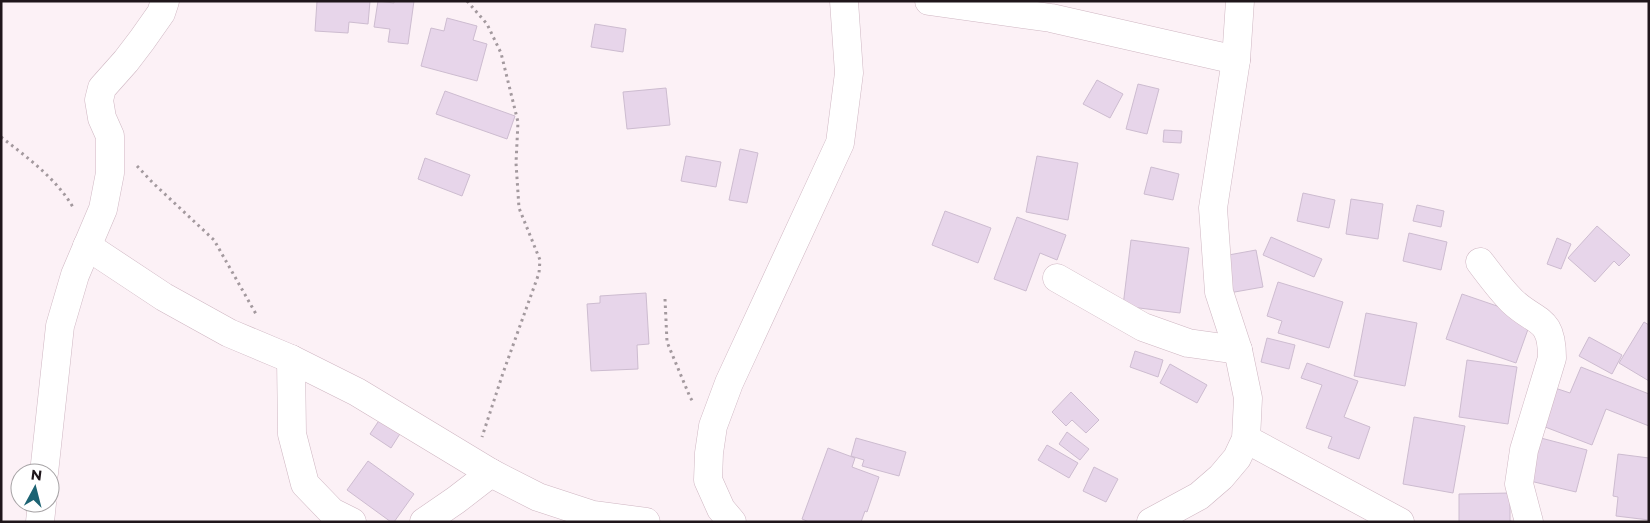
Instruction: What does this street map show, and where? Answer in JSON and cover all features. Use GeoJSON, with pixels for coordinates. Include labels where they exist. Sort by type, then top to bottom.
{"type":"FeatureCollection","features":[{"type":"Feature","properties":{"kind":"street"},"geometry":{"type":"LineString","coordinates":[[45,463],[60,326],[75,275],[103,208],[110,173],[110,136],[102,118],[99,100],[102,88],[126,61],[163,7],[185,1]]}},
{"type":"Feature","properties":{"kind":"street"},"geometry":{"type":"LineString","coordinates":[[732,522],[721,509],[708,480],[713,426],[729,383],[840,143],[849,73],[844,1]]}},
{"type":"Feature","properties":{"kind":"street"},"geometry":{"type":"LineString","coordinates":[[929,1],[1051,18],[1236,60]]}},
{"type":"Feature","properties":{"kind":"street"},"geometry":{"type":"LineString","coordinates":[[1151,522],[1199,496],[1222,477],[1237,458],[1246,439],[1248,398],[1238,350],[1219,292],[1214,208],[1236,60],[1240,1]]}},
{"type":"Feature","properties":{"kind":"street"},"geometry":{"type":"LineString","coordinates":[[89,242],[164,297],[229,332],[284,356],[357,392],[483,468],[538,497],[593,515],[646,522]]}},
{"type":"Feature","properties":{"kind":"street"},"geometry":{"type":"LineString","coordinates":[[1480,262],[1514,303],[1547,328],[1552,344],[1552,358],[1522,458],[1519,484],[1528,522]]}},
{"type":"Feature","properties":{"kind":"street"},"geometry":{"type":"LineString","coordinates":[[1057,278],[1143,327],[1188,344],[1238,350]]}},
{"type":"Feature","properties":{"kind":"street"},"geometry":{"type":"LineString","coordinates":[[284,356],[292,434],[305,484],[332,512],[352,522]]}},
{"type":"Feature","properties":{"kind":"street"},"geometry":{"type":"LineString","coordinates":[[1246,439],[1400,522]]}},
{"type":"Feature","properties":{"kind":"street"},"geometry":{"type":"LineString","coordinates":[[424,522],[456,500],[483,468]]}},
{"type":"Feature","properties":{"kind":"path"},"geometry":{"type":"LineString","coordinates":[[467,1],[487,24],[501,53],[518,122],[516,163],[519,208],[540,260],[539,274],[506,364],[483,468]]}},
{"type":"Feature","properties":{"kind":"path"},"geometry":{"type":"LineString","coordinates":[[110,136],[153,183],[214,240],[284,356]]}},
{"type":"Feature","properties":{"kind":"path"},"geometry":{"type":"LineString","coordinates":[[1,137],[43,170],[68,199],[89,242]]}},
{"type":"Feature","properties":{"kind":"path"},"geometry":{"type":"LineString","coordinates":[[665,299],[667,342],[690,397],[713,426]]}},
{"type":"Feature","properties":{"kind":"building"},"geometry":{"type":"Polygon","coordinates":[[[317,1],[370,1],[368,24],[349,22],[348,33],[315,31],[317,1]]]}},
{"type":"Feature","properties":{"kind":"building"},"geometry":{"type":"Polygon","coordinates":[[[378,1],[394,3],[394,1],[414,1],[408,44],[388,42],[390,29],[374,27],[378,1]]]}},
{"type":"Feature","properties":{"kind":"building"},"geometry":{"type":"Polygon","coordinates":[[[447,18],[477,26],[473,40],[487,44],[477,81],[421,66],[431,28],[444,31],[447,18]]]}},
{"type":"Feature","properties":{"kind":"building"},"geometry":{"type":"Polygon","coordinates":[[[595,24],[626,29],[623,52],[591,47],[595,24]]]}},
{"type":"Feature","properties":{"kind":"building"},"geometry":{"type":"Polygon","coordinates":[[[1097,80],[1123,94],[1110,118],[1083,104],[1097,80]]]}},
{"type":"Feature","properties":{"kind":"building"},"geometry":{"type":"Polygon","coordinates":[[[1138,84],[1159,89],[1147,134],[1126,129],[1138,84]]]}},
{"type":"Feature","properties":{"kind":"building"},"geometry":{"type":"Polygon","coordinates":[[[666,88],[670,125],[627,129],[623,92],[666,88]]]}},
{"type":"Feature","properties":{"kind":"building"},"geometry":{"type":"Polygon","coordinates":[[[445,91],[515,116],[507,139],[436,114],[445,91]]]}},
{"type":"Feature","properties":{"kind":"building"},"geometry":{"type":"Polygon","coordinates":[[[1164,130],[1182,131],[1181,143],[1163,142],[1164,130]]]}},
{"type":"Feature","properties":{"kind":"building"},"geometry":{"type":"Polygon","coordinates":[[[740,149],[758,153],[747,203],[729,200],[740,149]]]}},
{"type":"Feature","properties":{"kind":"building"},"geometry":{"type":"Polygon","coordinates":[[[686,156],[721,162],[716,187],[681,181],[686,156]]]}},
{"type":"Feature","properties":{"kind":"building"},"geometry":{"type":"Polygon","coordinates":[[[1037,156],[1078,163],[1068,220],[1026,212],[1037,156]]]}},
{"type":"Feature","properties":{"kind":"building"},"geometry":{"type":"Polygon","coordinates":[[[425,158],[470,175],[462,196],[418,179],[425,158]]]}},
{"type":"Feature","properties":{"kind":"building"},"geometry":{"type":"Polygon","coordinates":[[[1151,167],[1179,174],[1173,200],[1144,194],[1151,167]]]}},
{"type":"Feature","properties":{"kind":"building"},"geometry":{"type":"Polygon","coordinates":[[[1303,193],[1335,200],[1329,228],[1297,221],[1303,193]]]}},
{"type":"Feature","properties":{"kind":"building"},"geometry":{"type":"Polygon","coordinates":[[[1351,199],[1383,204],[1378,239],[1346,234],[1351,199]]]}},
{"type":"Feature","properties":{"kind":"building"},"geometry":{"type":"Polygon","coordinates":[[[1417,205],[1444,211],[1441,227],[1413,221],[1417,205]]]}},
{"type":"Feature","properties":{"kind":"building"},"geometry":{"type":"Polygon","coordinates":[[[945,211],[991,228],[978,263],[932,245],[945,211]]]}},
{"type":"Feature","properties":{"kind":"building"},"geometry":{"type":"Polygon","coordinates":[[[1017,217],[1066,235],[1057,260],[1040,253],[1026,291],[994,279],[1017,217]]]}},
{"type":"Feature","properties":{"kind":"building"},"geometry":{"type":"Polygon","coordinates":[[[1597,226],[1630,255],[1619,266],[1614,261],[1595,282],[1568,258],[1597,226]]]}},
{"type":"Feature","properties":{"kind":"building"},"geometry":{"type":"Polygon","coordinates":[[[1409,233],[1447,242],[1441,270],[1403,261],[1409,233]]]}},
{"type":"Feature","properties":{"kind":"building"},"geometry":{"type":"Polygon","coordinates":[[[1271,237],[1322,259],[1314,277],[1263,255],[1271,237]]]}},
{"type":"Feature","properties":{"kind":"building"},"geometry":{"type":"Polygon","coordinates":[[[1557,238],[1571,244],[1561,269],[1547,264],[1557,238]]]}},
{"type":"Feature","properties":{"kind":"building"},"geometry":{"type":"Polygon","coordinates":[[[1131,240],[1189,248],[1180,313],[1123,306],[1131,240]]]}},
{"type":"Feature","properties":{"kind":"building"},"geometry":{"type":"Polygon","coordinates":[[[1256,250],[1263,287],[1229,293],[1223,256],[1256,250]]]}},
{"type":"Feature","properties":{"kind":"building"},"geometry":{"type":"Polygon","coordinates":[[[1278,282],[1343,302],[1329,348],[1278,333],[1282,321],[1267,316],[1278,282]]]}},
{"type":"Feature","properties":{"kind":"building"},"geometry":{"type":"Polygon","coordinates":[[[646,293],[649,344],[637,345],[638,369],[591,371],[587,304],[600,303],[600,296],[646,293]]]}},
{"type":"Feature","properties":{"kind":"building"},"geometry":{"type":"Polygon","coordinates":[[[1462,294],[1532,318],[1516,363],[1446,339],[1462,294]]]}},
{"type":"Feature","properties":{"kind":"building"},"geometry":{"type":"Polygon","coordinates":[[[1366,313],[1417,323],[1405,386],[1354,376],[1366,313]]]}},
{"type":"Feature","properties":{"kind":"building"},"geometry":{"type":"Polygon","coordinates":[[[1644,322],[1649,325],[1649,381],[1619,363],[1644,322]]]}},
{"type":"Feature","properties":{"kind":"building"},"geometry":{"type":"Polygon","coordinates":[[[1589,337],[1622,355],[1612,374],[1579,356],[1589,337]]]}},
{"type":"Feature","properties":{"kind":"building"},"geometry":{"type":"Polygon","coordinates":[[[1267,338],[1295,345],[1289,369],[1261,362],[1267,338]]]}},
{"type":"Feature","properties":{"kind":"building"},"geometry":{"type":"Polygon","coordinates":[[[1135,351],[1163,360],[1158,377],[1130,367],[1135,351]]]}},
{"type":"Feature","properties":{"kind":"building"},"geometry":{"type":"Polygon","coordinates":[[[1467,360],[1517,367],[1508,424],[1459,417],[1467,360]]]}},
{"type":"Feature","properties":{"kind":"building"},"geometry":{"type":"Polygon","coordinates":[[[1307,363],[1358,381],[1344,417],[1370,427],[1359,459],[1328,448],[1332,437],[1306,428],[1322,385],[1301,378],[1307,363]]]}},
{"type":"Feature","properties":{"kind":"building"},"geometry":{"type":"Polygon","coordinates":[[[1170,364],[1207,385],[1197,403],[1160,383],[1170,364]]]}},
{"type":"Feature","properties":{"kind":"building"},"geometry":{"type":"Polygon","coordinates":[[[1581,367],[1649,394],[1649,426],[1606,409],[1592,445],[1540,425],[1555,388],[1570,393],[1581,367]]]}},
{"type":"Feature","properties":{"kind":"building"},"geometry":{"type":"Polygon","coordinates":[[[1071,392],[1099,420],[1086,433],[1072,420],[1066,426],[1052,412],[1071,392]]]}},
{"type":"Feature","properties":{"kind":"building"},"geometry":{"type":"Polygon","coordinates":[[[382,416],[403,429],[391,448],[370,434],[382,416]]]}},
{"type":"Feature","properties":{"kind":"building"},"geometry":{"type":"Polygon","coordinates":[[[1414,417],[1465,426],[1453,493],[1403,484],[1414,417]]]}},
{"type":"Feature","properties":{"kind":"building"},"geometry":{"type":"Polygon","coordinates":[[[1067,432],[1089,449],[1080,460],[1059,444],[1067,432]]]}},
{"type":"Feature","properties":{"kind":"building"},"geometry":{"type":"Polygon","coordinates":[[[1537,437],[1587,450],[1576,492],[1526,480],[1537,437]]]}},
{"type":"Feature","properties":{"kind":"building"},"geometry":{"type":"Polygon","coordinates":[[[856,438],[906,452],[899,476],[862,466],[864,460],[851,456],[856,438]]]}},
{"type":"Feature","properties":{"kind":"building"},"geometry":{"type":"Polygon","coordinates":[[[1047,445],[1078,463],[1069,478],[1038,460],[1047,445]]]}},
{"type":"Feature","properties":{"kind":"building"},"geometry":{"type":"Polygon","coordinates":[[[828,448],[855,458],[852,467],[879,477],[867,512],[865,511],[861,522],[809,522],[802,519],[828,448]]]}},
{"type":"Feature","properties":{"kind":"building"},"geometry":{"type":"Polygon","coordinates":[[[1618,454],[1649,458],[1649,520],[1616,516],[1618,497],[1613,496],[1618,454]]]}},
{"type":"Feature","properties":{"kind":"building"},"geometry":{"type":"Polygon","coordinates":[[[368,461],[414,494],[394,522],[391,522],[347,490],[368,461]]]}},
{"type":"Feature","properties":{"kind":"building"},"geometry":{"type":"Polygon","coordinates":[[[1094,467],[1118,479],[1106,502],[1083,491],[1094,467]]]}},
{"type":"Feature","properties":{"kind":"building"},"geometry":{"type":"Polygon","coordinates":[[[1510,493],[1510,521],[1517,522],[1459,522],[1459,494],[1510,493]]]}}]}
